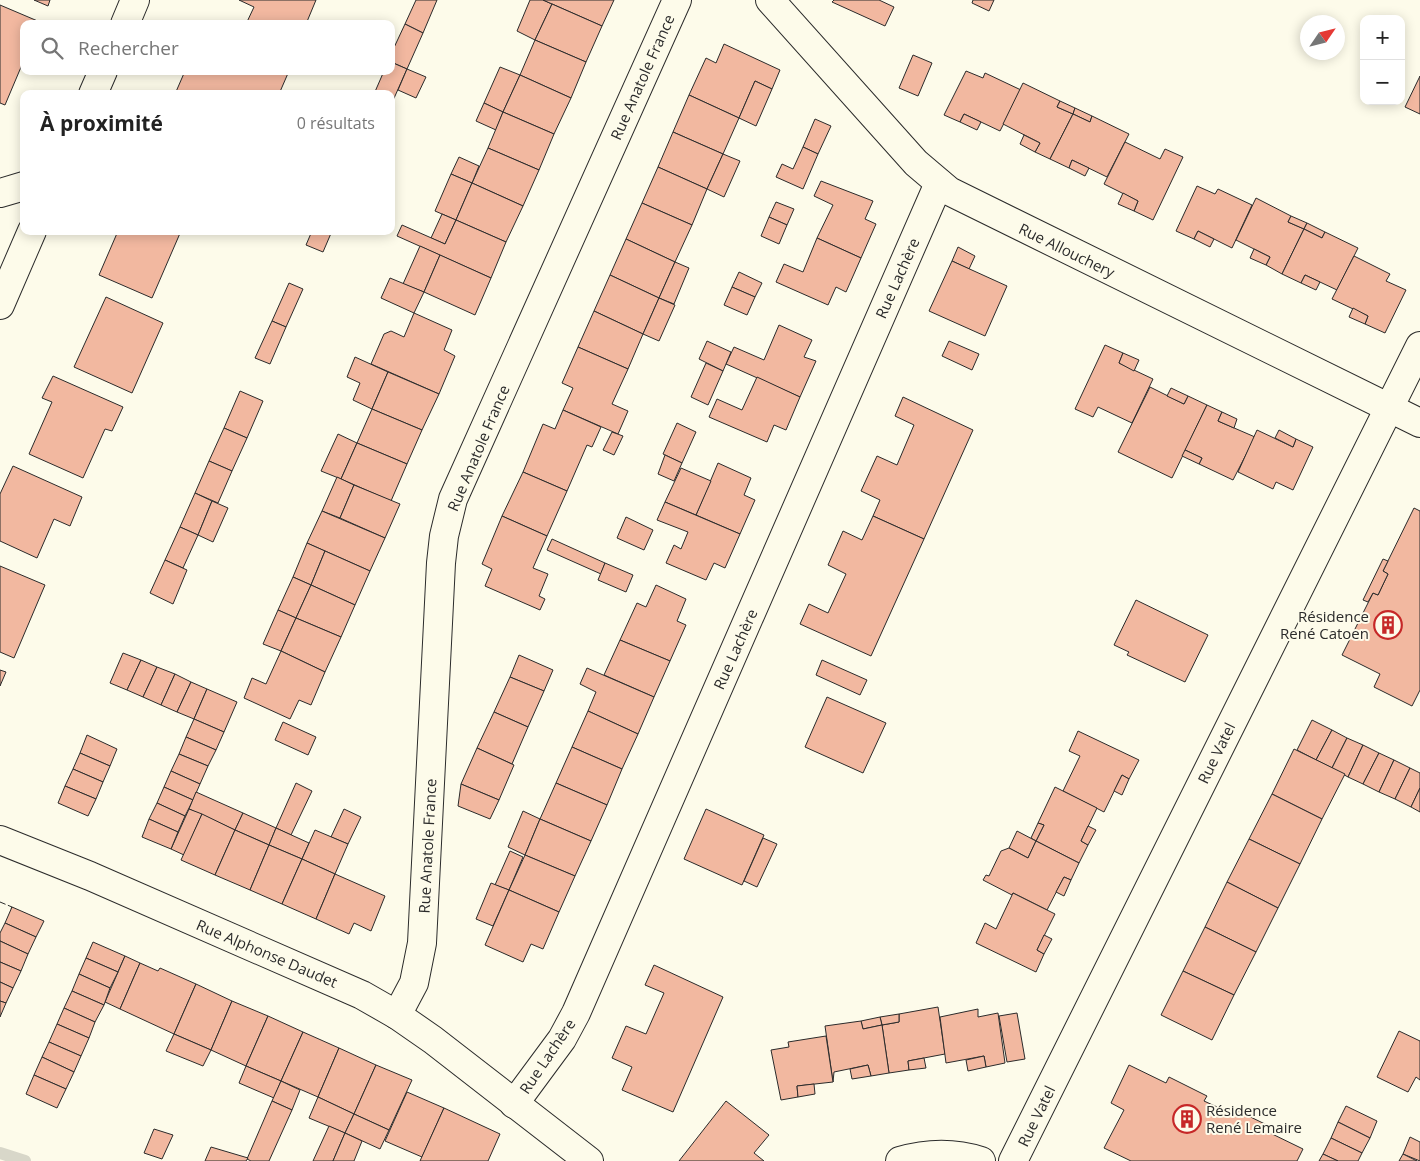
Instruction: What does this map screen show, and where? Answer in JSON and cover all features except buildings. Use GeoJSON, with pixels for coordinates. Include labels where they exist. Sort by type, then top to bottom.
{"type":"FeatureCollection","features":[{"type":"Feature","properties":{"kind":"street"},"geometry":{"type":"LineString","coordinates":[[127,20],[135,0]]}},
{"type":"Feature","properties":{"kind":"street","name":"Rue Anatole France"},"geometry":{"type":"LineString","coordinates":[[397,1015],[414,983],[422,943],[441,563],[444,536],[453,499],[677,0]]}},
{"type":"Feature","properties":{"kind":"street","name":"Rue Allouchery"},"geometry":{"type":"LineString","coordinates":[[770,0],[916,163],[939,184],[961,198],[1420,423]]}},
{"type":"Feature","properties":{"kind":"street"},"geometry":{"type":"LineString","coordinates":[[96,90],[102,75]]}},
{"type":"Feature","properties":{"kind":"street","name":"Rue Lachère"},"geometry":{"type":"LineString","coordinates":[[514,1104],[562,1039],[576,1013],[939,184]]}},
{"type":"Feature","properties":{"kind":"street"},"geometry":{"type":"LineString","coordinates":[[0,193],[20,187]]}},
{"type":"Feature","properties":{"kind":"street"},"geometry":{"type":"LineString","coordinates":[[0,305],[30,235]]}},
{"type":"Feature","properties":{"kind":"street","name":"Rue Vatel"},"geometry":{"type":"LineString","coordinates":[[1013,1161],[1420,346]]}},
{"type":"Feature","properties":{"kind":"street","name":"Rue Alphonse Daudet"},"geometry":{"type":"LineString","coordinates":[[0,840],[99,880],[337,983],[397,1015],[434,1040],[589,1161]]}},
{"type":"Feature","properties":{"kind":"street"},"geometry":{"type":"LineString","coordinates":[[900,1161],[928,1154],[970,1157],[981,1161]]}},
{"type":"Feature","properties":{"kind":"waterway"},"geometry":{"type":"LineString","coordinates":[[0,1153],[25,1161]]}},
{"type":"Feature","properties":{"kind":"fence"},"geometry":{"type":"LineString","coordinates":[[0,902],[12,907],[10,910]]}},
{"type":"Feature","properties":{"kind":"place","name":"Résidence René Catoen"},"geometry":{"type":"Point","coordinates":[1388,625]}},
{"type":"Feature","properties":{"kind":"place","name":"Résidence René Lemaire"},"geometry":{"type":"Point","coordinates":[1187,1119]}}]}
